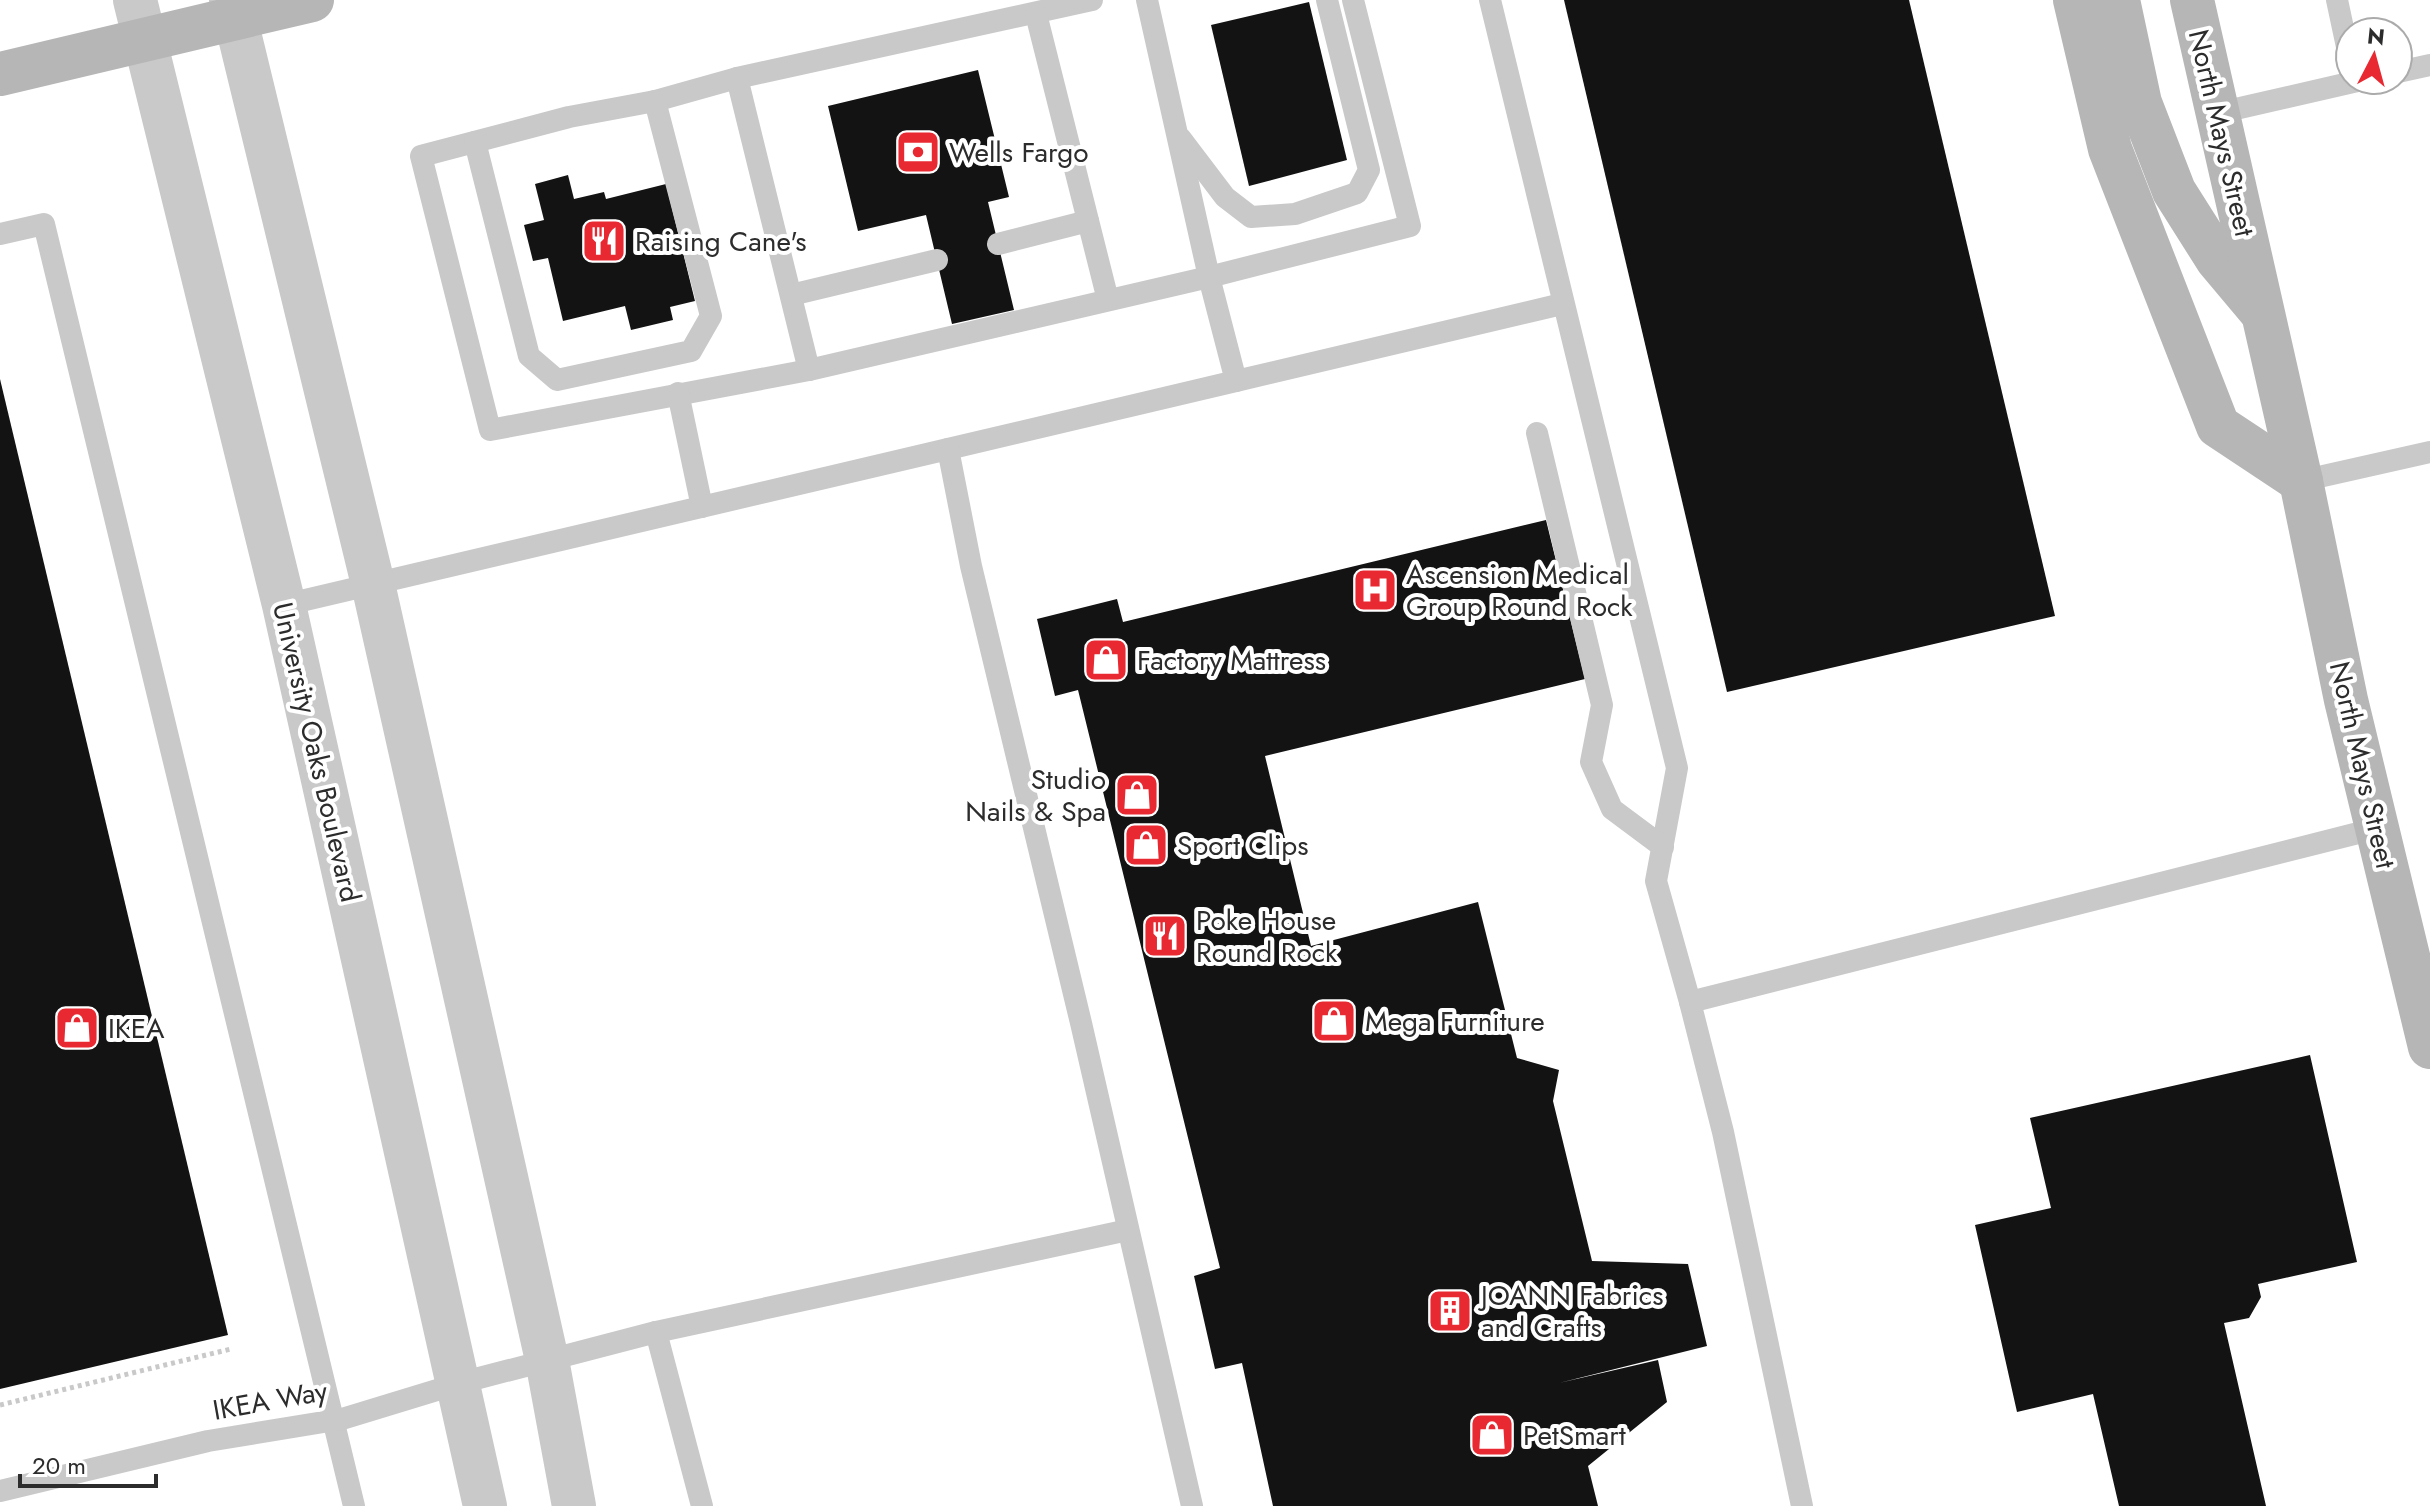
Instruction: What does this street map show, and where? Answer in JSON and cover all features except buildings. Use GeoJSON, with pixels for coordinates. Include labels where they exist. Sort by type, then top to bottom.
{"type":"FeatureCollection","features":[{"type":"Feature","properties":{"kind":"main road"},"geometry":{"type":"LineString","coordinates":[[0,74],[140,20],[312,0]]}},
{"type":"Feature","properties":{"kind":"main road"},"geometry":{"type":"LineString","coordinates":[[2075,0],[2110,149],[2218,426],[2301,481]]}},
{"type":"Feature","properties":{"kind":"main road","name":"North Mays Street"},"geometry":{"type":"LineString","coordinates":[[2118,0],[2140,103],[2174,191],[2217,259],[2263,314]]}},
{"type":"Feature","properties":{"kind":"main road","name":"North Mays Street"},"geometry":{"type":"LineString","coordinates":[[2192,0],[2301,481],[2346,700],[2430,1047]]}},
{"type":"Feature","properties":{"kind":"street"},"geometry":{"type":"LineString","coordinates":[[234,9],[373,584],[547,1360],[574,1506]]}},
{"type":"Feature","properties":{"kind":"street","name":"University Oaks Boulevard"},"geometry":{"type":"LineString","coordinates":[[140,20],[284,605],[485,1506]]}},
{"type":"Feature","properties":{"kind":"lane"},"geometry":{"type":"LineString","coordinates":[[1092,0],[737,78],[655,101],[569,117],[421,156],[490,430],[809,370],[1209,277],[1410,226],[1353,0]]}},
{"type":"Feature","properties":{"kind":"lane"},"geometry":{"type":"LineString","coordinates":[[1147,0],[1209,277],[1236,381]]}},
{"type":"Feature","properties":{"kind":"lane"},"geometry":{"type":"LineString","coordinates":[[1176,131],[1225,197],[1251,217],[1295,214],[1357,193],[1369,170],[1327,0]]}},
{"type":"Feature","properties":{"kind":"lane"},"geometry":{"type":"LineString","coordinates":[[1490,0],[1677,768],[1656,881],[1723,1132],[1802,1506]]}},
{"type":"Feature","properties":{"kind":"lane"},"geometry":{"type":"LineString","coordinates":[[1036,14],[1108,300]]}},
{"type":"Feature","properties":{"kind":"lane"},"geometry":{"type":"LineString","coordinates":[[737,78],[809,370]]}},
{"type":"Feature","properties":{"kind":"lane"},"geometry":{"type":"LineString","coordinates":[[2218,113],[2334,82]]}},
{"type":"Feature","properties":{"kind":"lane"},"geometry":{"type":"LineString","coordinates":[[475,142],[529,356],[557,380],[691,351],[711,316],[655,101]]}},
{"type":"Feature","properties":{"kind":"lane"},"geometry":{"type":"LineString","coordinates":[[998,244],[1088,221]]}},
{"type":"Feature","properties":{"kind":"lane"},"geometry":{"type":"LineString","coordinates":[[0,234],[44,224],[354,1506]]}},
{"type":"Feature","properties":{"kind":"lane"},"geometry":{"type":"LineString","coordinates":[[791,295],[937,260]]}},
{"type":"Feature","properties":{"kind":"lane"},"geometry":{"type":"LineString","coordinates":[[284,605],[1562,304]]}},
{"type":"Feature","properties":{"kind":"lane"},"geometry":{"type":"LineString","coordinates":[[678,393],[702,507]]}},
{"type":"Feature","properties":{"kind":"lane"},"geometry":{"type":"LineString","coordinates":[[1537,433],[1602,705],[1591,762],[1612,809],[1663,847]]}},
{"type":"Feature","properties":{"kind":"lane"},"geometry":{"type":"LineString","coordinates":[[948,449],[971,566],[1192,1506]]}},
{"type":"Feature","properties":{"kind":"lane"},"geometry":{"type":"LineString","coordinates":[[2301,481],[2430,452]]}},
{"type":"Feature","properties":{"kind":"lane"},"geometry":{"type":"LineString","coordinates":[[1690,1002],[2378,828]]}},
{"type":"Feature","properties":{"kind":"lane","name":"IKEA Way"},"geometry":{"type":"LineString","coordinates":[[0,1491],[208,1441],[335,1420],[460,1383],[656,1332],[1128,1230]]}},
{"type":"Feature","properties":{"kind":"lane"},"geometry":{"type":"LineString","coordinates":[[656,1332],[702,1506]]}},
{"type":"Feature","properties":{"kind":"path"},"geometry":{"type":"LineString","coordinates":[[0,1405],[231,1349]]}},
{"type":"Feature","properties":{"kind":"place","name":"Wells Fargo"},"geometry":{"type":"Point","coordinates":[918,152]}},
{"type":"Feature","properties":{"kind":"place","name":"Raising Cane's"},"geometry":{"type":"Point","coordinates":[604,241]}},
{"type":"Feature","properties":{"kind":"place","name":"Ascension Medical Group Round Rock"},"geometry":{"type":"Point","coordinates":[1375,590]}},
{"type":"Feature","properties":{"kind":"place","name":"Factory Mattress"},"geometry":{"type":"Point","coordinates":[1106,660]}},
{"type":"Feature","properties":{"kind":"place","name":"Studio Nails & Spa"},"geometry":{"type":"Point","coordinates":[1137,795]}},
{"type":"Feature","properties":{"kind":"place","name":"Sport Clips"},"geometry":{"type":"Point","coordinates":[1146,845]}},
{"type":"Feature","properties":{"kind":"place","name":"Poke House Round Rock"},"geometry":{"type":"Point","coordinates":[1165,936]}},
{"type":"Feature","properties":{"kind":"place","name":"Mega Furniture"},"geometry":{"type":"Point","coordinates":[1334,1021]}},
{"type":"Feature","properties":{"kind":"place","name":"IKEA"},"geometry":{"type":"Point","coordinates":[77,1028]}},
{"type":"Feature","properties":{"kind":"place","name":"JOANN Fabrics and Crafts"},"geometry":{"type":"Point","coordinates":[1450,1311]}},
{"type":"Feature","properties":{"kind":"place","name":"PetSmart"},"geometry":{"type":"Point","coordinates":[1492,1435]}}]}
